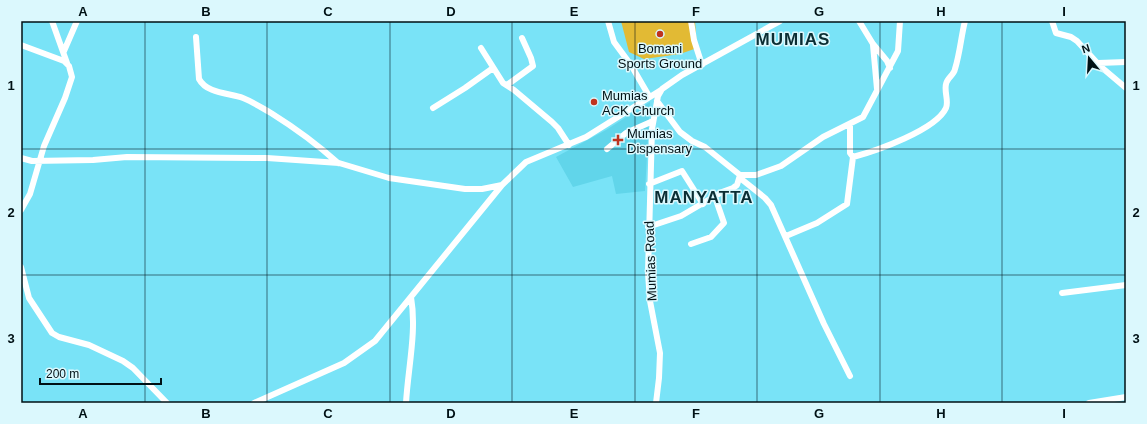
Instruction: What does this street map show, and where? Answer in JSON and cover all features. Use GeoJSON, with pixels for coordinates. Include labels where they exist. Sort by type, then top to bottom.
{"type":"FeatureCollection","features":[{"type":"Feature","properties":{"kind":"street"},"geometry":{"type":"LineString","coordinates":[[21,210],[30,194],[44,146],[72,77],[64,51],[52,21]]}},
{"type":"Feature","properties":{"kind":"street"},"geometry":{"type":"LineString","coordinates":[[64,51],[77,21]]}},
{"type":"Feature","properties":{"kind":"street"},"geometry":{"type":"LineString","coordinates":[[608,21],[614,42],[631,65],[649,96]]}},
{"type":"Feature","properties":{"kind":"street"},"geometry":{"type":"LineString","coordinates":[[691,21],[694,40],[702,64]]}},
{"type":"Feature","properties":{"kind":"street"},"geometry":{"type":"LineString","coordinates":[[254,403],[263,401],[344,363],[361,353],[382,334],[502,185],[526,162],[569,145],[598,130],[682,75],[780,21]]}},
{"type":"Feature","properties":{"kind":"street"},"geometry":{"type":"LineString","coordinates":[[860,21],[873,44],[887,61],[890,68]]}},
{"type":"Feature","properties":{"kind":"street"},"geometry":{"type":"LineString","coordinates":[[740,177],[756,175],[781,166],[823,137],[859,120],[865,115],[868,106],[898,51],[900,21]]}},
{"type":"Feature","properties":{"kind":"street"},"geometry":{"type":"LineString","coordinates":[[853,157],[883,149],[894,144],[925,128],[941,115],[947,103],[946,82],[955,70],[965,21]]}},
{"type":"Feature","properties":{"kind":"street"},"geometry":{"type":"LineString","coordinates":[[1052,21],[1056,34],[1075,40],[1126,88]]}},
{"type":"Feature","properties":{"kind":"street"},"geometry":{"type":"LineString","coordinates":[[196,38],[199,75],[203,84],[214,90],[246,99],[288,123],[318,145],[338,163]]}},
{"type":"Feature","properties":{"kind":"street"},"geometry":{"type":"LineString","coordinates":[[507,85],[533,66],[532,58],[522,38]]}},
{"type":"Feature","properties":{"kind":"street"},"geometry":{"type":"LineString","coordinates":[[21,44],[46,53],[67,63]]}},
{"type":"Feature","properties":{"kind":"street"},"geometry":{"type":"LineString","coordinates":[[873,44],[877,91]]}},
{"type":"Feature","properties":{"kind":"street"},"geometry":{"type":"LineString","coordinates":[[480,48],[492,68],[507,85],[552,122],[558,128],[569,145]]}},
{"type":"Feature","properties":{"kind":"street"},"geometry":{"type":"LineString","coordinates":[[1098,63],[1126,62]]}},
{"type":"Feature","properties":{"kind":"street"},"geometry":{"type":"LineString","coordinates":[[433,108],[492,68]]}},
{"type":"Feature","properties":{"kind":"street","name":"Mumias Road"},"geometry":{"type":"LineString","coordinates":[[656,403],[660,353],[648,287],[648,227],[652,121],[661,90]]}},
{"type":"Feature","properties":{"kind":"street"},"geometry":{"type":"LineString","coordinates":[[657,101],[680,132],[711,152],[768,202],[786,236],[822,318],[850,376]]}},
{"type":"Feature","properties":{"kind":"street"},"geometry":{"type":"LineString","coordinates":[[608,149],[626,133],[652,121]]}},
{"type":"Feature","properties":{"kind":"street"},"geometry":{"type":"LineString","coordinates":[[786,236],[817,223],[847,204],[853,157],[850,153],[850,124]]}},
{"type":"Feature","properties":{"kind":"street"},"geometry":{"type":"LineString","coordinates":[[21,158],[39,160],[139,157],[267,158],[338,163],[389,178],[475,190],[502,185]]}},
{"type":"Feature","properties":{"kind":"street"},"geometry":{"type":"LineString","coordinates":[[649,184],[682,171],[687,176],[703,204]]}},
{"type":"Feature","properties":{"kind":"street"},"geometry":{"type":"LineString","coordinates":[[648,227],[675,219],[722,192],[737,186],[740,177]]}},
{"type":"Feature","properties":{"kind":"street"},"geometry":{"type":"LineString","coordinates":[[691,244],[711,237],[724,223],[715,197]]}},
{"type":"Feature","properties":{"kind":"street"},"geometry":{"type":"LineString","coordinates":[[21,267],[29,298],[52,333],[59,337],[89,345],[123,361],[133,368],[167,403]]}},
{"type":"Feature","properties":{"kind":"street"},"geometry":{"type":"LineString","coordinates":[[1062,293],[1126,285]]}},
{"type":"Feature","properties":{"kind":"street"},"geometry":{"type":"LineString","coordinates":[[406,403],[412,347],[413,313],[411,297]]}},
{"type":"Feature","properties":{"kind":"street"},"geometry":{"type":"LineString","coordinates":[[1089,403],[1126,397]]}},
{"type":"Feature","properties":{"kind":"shaded area","name":"Bomani Sports Ground"},"geometry":{"type":"Polygon","coordinates":[[[621,21],[695,21],[697,48],[680,54],[644,59],[629,52],[621,21]]]}},
{"type":"Feature","properties":{"kind":"shaded area","name":"Mumias Dispensary"},"geometry":{"type":"Polygon","coordinates":[[[650,102],[645,191],[616,194],[612,176],[573,187],[556,157],[606,130],[650,102]]]}},
{"type":"Feature","properties":{"kind":"place","name":"Bomani Sports Ground"},"geometry":{"type":"Point","coordinates":[660,34]}},
{"type":"Feature","properties":{"kind":"place","name":"Mumias ACK Church"},"geometry":{"type":"Point","coordinates":[594,102]}},
{"type":"Feature","properties":{"kind":"place","name":"Mumias Dispensary"},"geometry":{"type":"Point","coordinates":[618,140]}},
{"type":"Feature","properties":{"kind":"district","name":"MUMIAS"},"geometry":{"type":"Point","coordinates":[793,39]}},
{"type":"Feature","properties":{"kind":"district","name":"MANYATTA"},"geometry":{"type":"Point","coordinates":[704,197]}}]}
